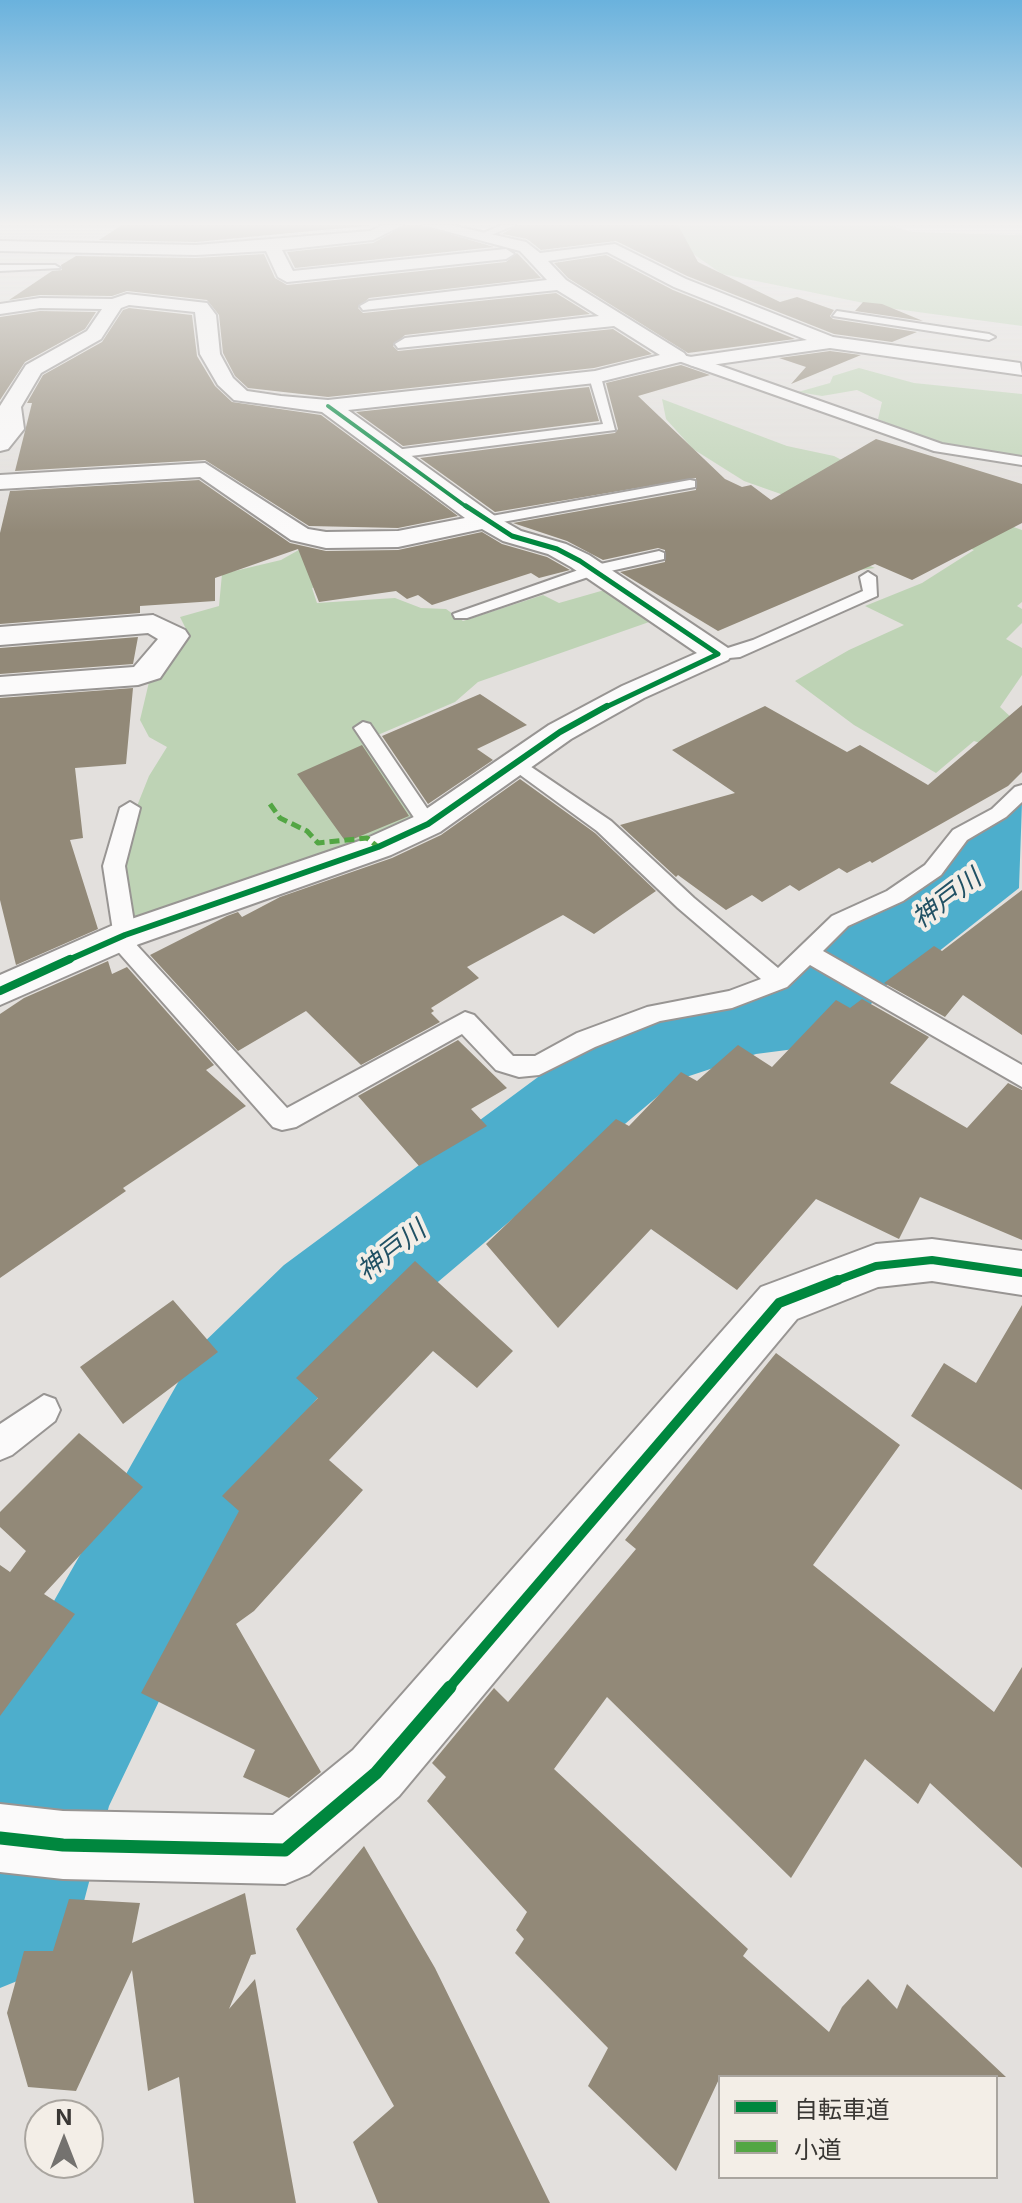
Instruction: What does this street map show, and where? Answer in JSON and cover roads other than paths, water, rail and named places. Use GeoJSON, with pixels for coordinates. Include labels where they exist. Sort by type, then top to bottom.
{"type":"FeatureCollection","features":[{"type":"Feature","properties":{"kind":"street"},"geometry":{"type":"LineString","coordinates":[[0,444],[13,429],[10,407],[33,369],[94,335],[99,328]]}},
{"type":"Feature","properties":{"kind":"street"},"geometry":{"type":"LineString","coordinates":[[208,328],[210,354],[225,381],[241,396],[328,406],[434,379],[595,377],[687,359],[829,342]]}},
{"type":"Feature","properties":{"kind":"street"},"geometry":{"type":"LineString","coordinates":[[390,328],[434,379]]}},
{"type":"Feature","properties":{"kind":"street"},"geometry":{"type":"LineString","coordinates":[[405,344],[546,328]]}},
{"type":"Feature","properties":{"kind":"street"},"geometry":{"type":"LineString","coordinates":[[629,328],[687,359]]}},
{"type":"Feature","properties":{"kind":"street"},"geometry":{"type":"LineString","coordinates":[[793,328],[829,342],[1020,369]]}},
{"type":"Feature","properties":{"kind":"street"},"geometry":{"type":"LineString","coordinates":[[328,406],[486,521],[512,536],[557,549],[718,654]]}},
{"type":"Feature","properties":{"kind":"street"},"geometry":{"type":"LineString","coordinates":[[0,482],[205,470],[300,535],[326,540],[398,539],[486,521]]}},
{"type":"Feature","properties":{"kind":"street"},"geometry":{"type":"LineString","coordinates":[[0,636],[153,624],[175,636],[149,672],[138,676],[0,686]]}},
{"type":"Feature","properties":{"kind":"street"},"geometry":{"type":"LineString","coordinates":[[0,991],[121,937],[378,847],[428,824],[515,762],[633,692],[718,654]]}},
{"type":"Feature","properties":{"kind":"street"},"geometry":{"type":"LineString","coordinates":[[32,1842],[285,1850],[376,1773],[779,1303],[876,1266],[932,1260],[1022,1273]]}},
{"type":"Feature","properties":{"kind":"lane"},"geometry":{"type":"LineString","coordinates":[[907,328],[989,337]]}},
{"type":"Feature","properties":{"kind":"lane"},"geometry":{"type":"LineString","coordinates":[[951,359],[964,334]]}},
{"type":"Feature","properties":{"kind":"lane"},"geometry":{"type":"LineString","coordinates":[[687,359],[939,448],[1022,461]]}},
{"type":"Feature","properties":{"kind":"lane"},"geometry":{"type":"LineString","coordinates":[[395,454],[610,427],[595,377]]}},
{"type":"Feature","properties":{"kind":"lane"},"geometry":{"type":"LineString","coordinates":[[486,521],[690,484]]}},
{"type":"Feature","properties":{"kind":"lane"},"geometry":{"type":"LineString","coordinates":[[461,614],[593,570],[659,556]]}},
{"type":"Feature","properties":{"kind":"lane"},"geometry":{"type":"LineString","coordinates":[[718,654],[759,644],[871,593],[868,577]]}},
{"type":"Feature","properties":{"kind":"lane"},"geometry":{"type":"LineString","coordinates":[[363,728],[428,824]]}},
{"type":"Feature","properties":{"kind":"lane"},"geometry":{"type":"LineString","coordinates":[[515,762],[604,826],[686,903],[779,981]]}},
{"type":"Feature","properties":{"kind":"lane"},"geometry":{"type":"LineString","coordinates":[[130,808],[114,866],[121,937],[282,1120],[465,1021],[485,1046],[505,1063],[519,1067],[539,1065],[586,1040],[656,1013],[732,999],[779,981],[813,956],[840,921],[895,896],[933,870],[960,835],[999,813],[1022,791]]}},
{"type":"Feature","properties":{"kind":"lane"},"geometry":{"type":"LineString","coordinates":[[813,956],[1022,1077]]}},
{"type":"Feature","properties":{"kind":"lane"},"geometry":{"type":"LineString","coordinates":[[0,1444],[44,1410]]}},
{"type":"Feature","properties":{"kind":"waterway","name":"神戸川"},"geometry":{"type":"LineString","coordinates":[[0,1905],[34,1790],[242,1391],[326,1303],[642,1053],[753,1019],[810,1012],[857,958],[906,930],[989,868],[1022,829]]}}]}
